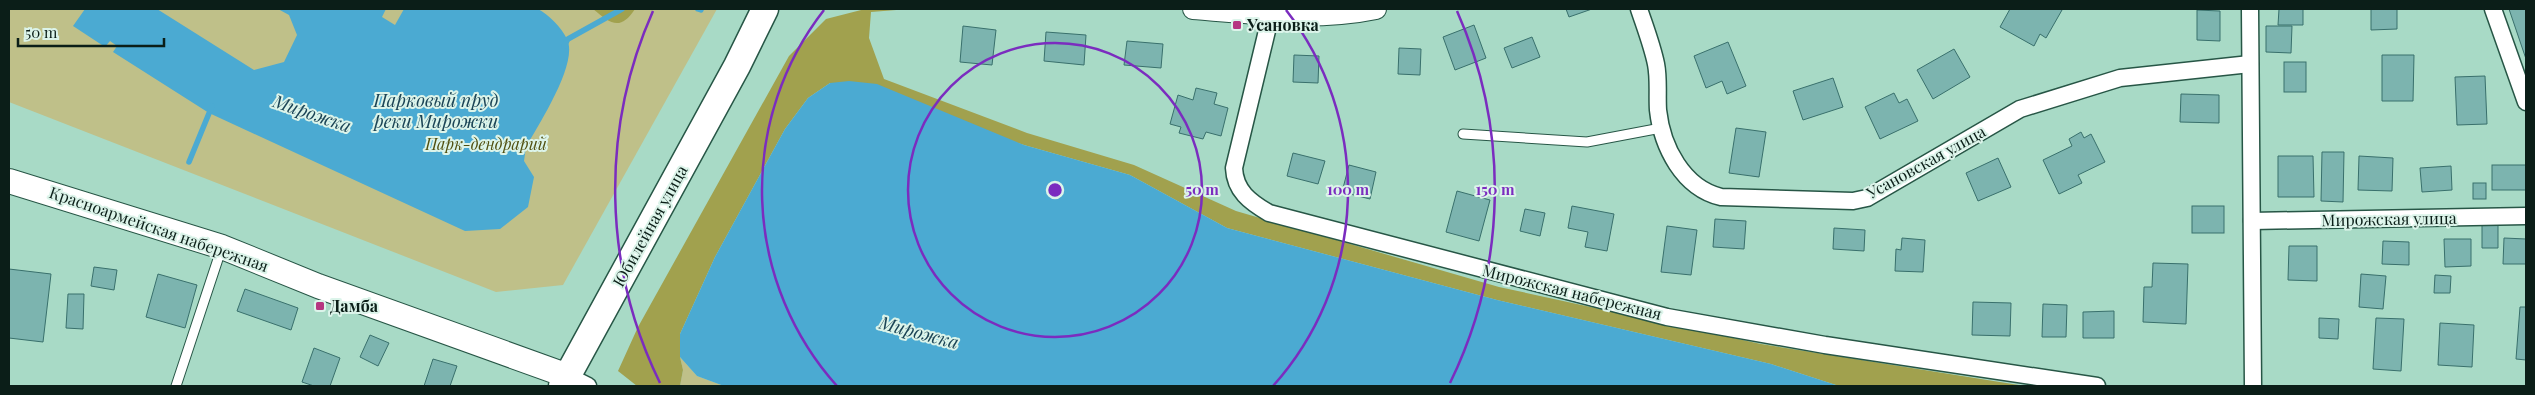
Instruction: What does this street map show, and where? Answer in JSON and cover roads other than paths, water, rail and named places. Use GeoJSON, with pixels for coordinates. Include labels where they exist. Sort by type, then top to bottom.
{"type":"FeatureCollection","features":[{"type":"Feature","properties":{"kind":"main road","name":"Юбилейная улица"},"geometry":{"type":"LineString","coordinates":[[573,383],[765,9]]}},
{"type":"Feature","properties":{"kind":"main road","name":"Юбилейная улица"},"geometry":{"type":"LineString","coordinates":[[737,66],[785,9]]}},
{"type":"Feature","properties":{"kind":"main road","name":"Красноармейская набережная"},"geometry":{"type":"LineString","coordinates":[[9,182],[222,247],[318,286],[573,383]]}},
{"type":"Feature","properties":{"kind":"street"},"geometry":{"type":"LineString","coordinates":[[1193,9],[1271,14],[1376,9]]}},
{"type":"Feature","properties":{"kind":"street","name":"Усановская улица"},"geometry":{"type":"LineString","coordinates":[[1639,9],[1656,64],[1660,128],[1670,153],[1697,187],[1708,194],[1722,197],[1853,201],[1867,198],[2020,109],[2120,78],[2250,64]]}},
{"type":"Feature","properties":{"kind":"street"},"geometry":{"type":"LineString","coordinates":[[2250,9],[2251,386],[2260,386]]}},
{"type":"Feature","properties":{"kind":"street"},"geometry":{"type":"LineString","coordinates":[[2493,9],[2526,102]]}},
{"type":"Feature","properties":{"kind":"street","name":"Мирожская набережная"},"geometry":{"type":"LineString","coordinates":[[1271,14],[1234,168],[1235,182],[1243,194],[1254,204],[1269,213],[1667,317],[1825,345],[2097,386]]}},
{"type":"Feature","properties":{"kind":"street","name":"Мирожская улица"},"geometry":{"type":"LineString","coordinates":[[2252,221],[2526,216]]}},
{"type":"Feature","properties":{"kind":"lane"},"geometry":{"type":"LineString","coordinates":[[1463,134],[1587,142],[1660,128]]}},
{"type":"Feature","properties":{"kind":"lane"},"geometry":{"type":"LineString","coordinates":[[176,386],[222,247]]}},
{"type":"Feature","properties":{"kind":"water","name":"Парковый пруд реки Мирожки"},"geometry":{"type":"Polygon","coordinates":[[[85,9],[157,9],[254,70],[284,62],[297,35],[289,15],[278,9],[386,9],[382,17],[395,25],[404,9],[538,9],[561,30],[567,39],[569,50],[567,63],[556,94],[526,147],[524,161],[534,177],[528,207],[500,229],[465,231],[209,113],[113,52],[117,46],[110,41],[105,47],[73,26],[85,9]]]}},
{"type":"Feature","properties":{"kind":"water","name":"Мирожка"},"geometry":{"type":"Polygon","coordinates":[[[849,81],[877,84],[1024,145],[1130,175],[1227,228],[1497,300],[1771,364],[1839,386],[724,386],[697,376],[680,357],[680,334],[715,257],[785,129],[808,98],[830,83],[849,81]]]}},
{"type":"Feature","properties":{"kind":"waterway"},"geometry":{"type":"LineString","coordinates":[[564,46],[568,39],[622,9]]}},
{"type":"Feature","properties":{"kind":"waterway"},"geometry":{"type":"LineString","coordinates":[[189,162],[212,106]]}},
{"type":"Feature","properties":{"kind":"place","name":"Усановка"},"geometry":{"type":"Point","coordinates":[1237,25]}},
{"type":"Feature","properties":{"kind":"place","name":"Дамба"},"geometry":{"type":"Point","coordinates":[320,306]}},
{"type":"Feature","properties":{"kind":"park label","name":"Парк-дендрарий"},"geometry":{"type":"Point","coordinates":[486,144]}}]}
